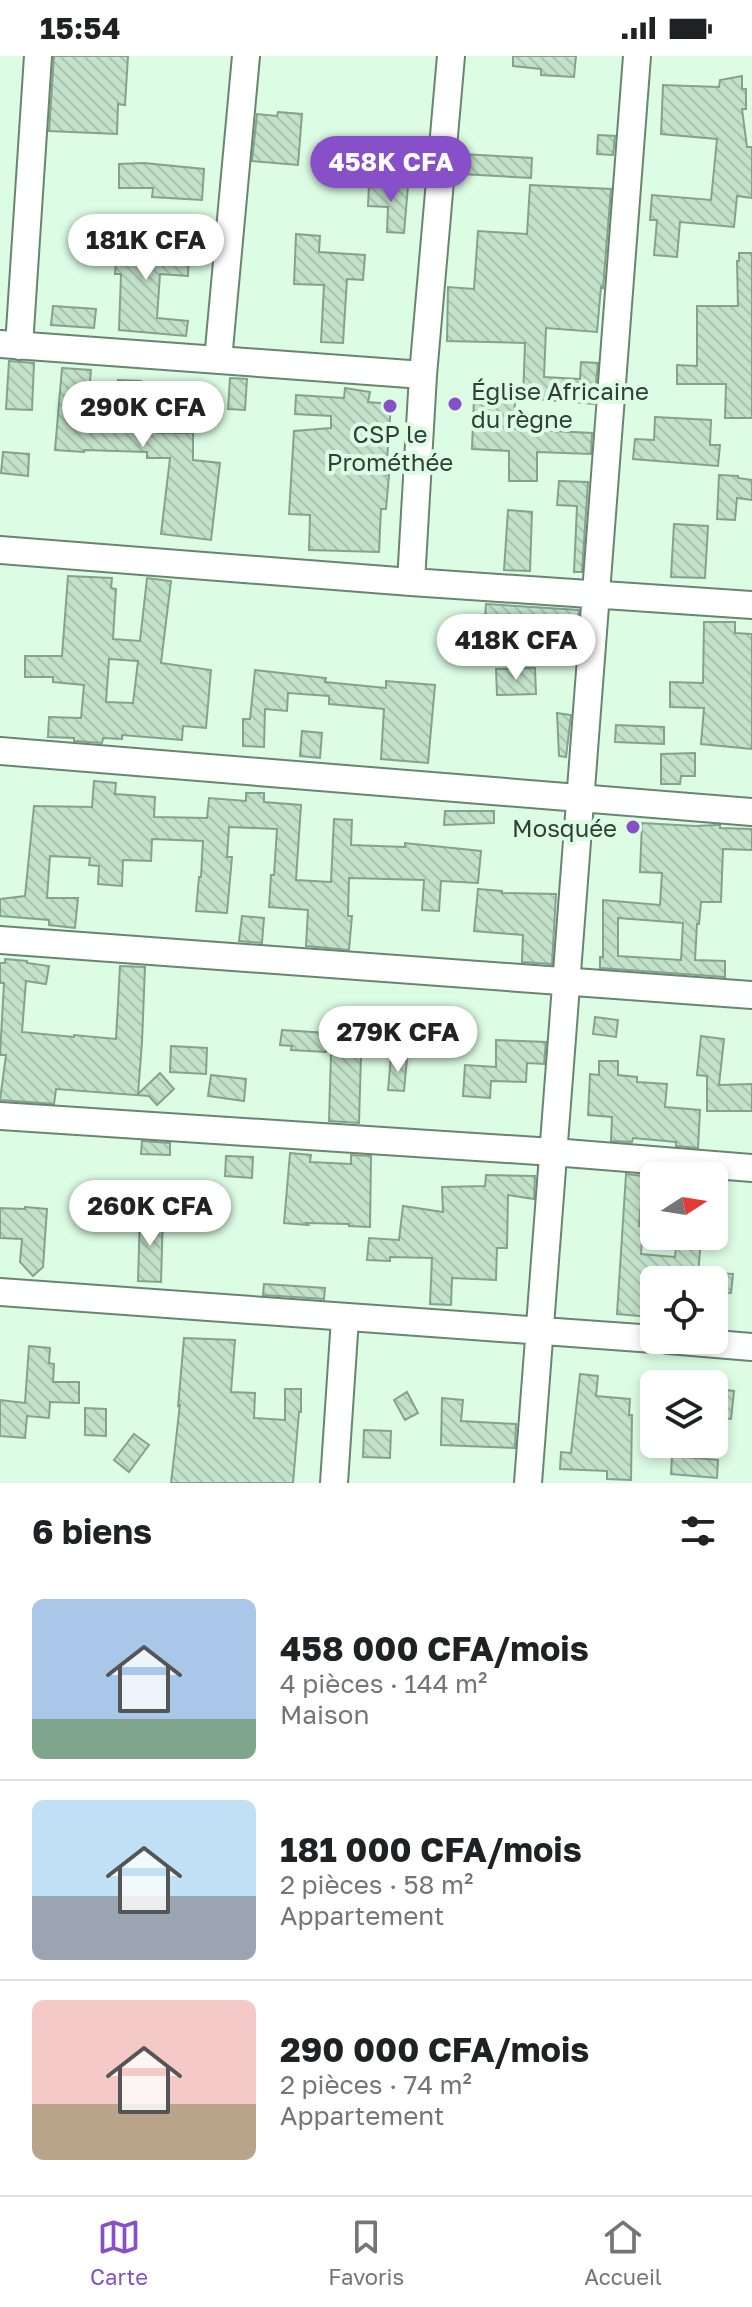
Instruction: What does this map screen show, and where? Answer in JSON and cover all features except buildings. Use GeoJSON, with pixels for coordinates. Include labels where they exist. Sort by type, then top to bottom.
{"type":"FeatureCollection","features":[{"type":"Feature","properties":{"kind":"street"},"geometry":{"type":"LineString","coordinates":[[38,56],[12,262],[10,345],[423,375]]}},
{"type":"Feature","properties":{"kind":"street"},"geometry":{"type":"LineString","coordinates":[[218,360],[246,56]]}},
{"type":"Feature","properties":{"kind":"street"},"geometry":{"type":"LineString","coordinates":[[411,582],[423,375],[451,56]]}},
{"type":"Feature","properties":{"kind":"street"},"geometry":{"type":"LineString","coordinates":[[528,1483],[637,56]]}},
{"type":"Feature","properties":{"kind":"street"},"geometry":{"type":"LineString","coordinates":[[0,561],[0,550],[752,605]]}},
{"type":"Feature","properties":{"kind":"street"},"geometry":{"type":"LineString","coordinates":[[0,751],[752,812]]}},
{"type":"Feature","properties":{"kind":"street"},"geometry":{"type":"LineString","coordinates":[[0,940],[752,995]]}},
{"type":"Feature","properties":{"kind":"street"},"geometry":{"type":"LineString","coordinates":[[0,1116],[752,1168]]}},
{"type":"Feature","properties":{"kind":"street"},"geometry":{"type":"LineString","coordinates":[[0,1292],[640,1338]]}},
{"type":"Feature","properties":{"kind":"street"},"geometry":{"type":"LineString","coordinates":[[334,1483],[345,1318]]}},
{"type":"Feature","properties":{"kind":"street"},"geometry":{"type":"LineString","coordinates":[[728,1345],[752,1347]]}},
{"type":"Feature","properties":{"kind":"place","name":"Église Africaine du règne"},"geometry":{"type":"Point","coordinates":[455,404]}},
{"type":"Feature","properties":{"kind":"place","name":"CSP le Prométhée"},"geometry":{"type":"Point","coordinates":[390,406]}},
{"type":"Feature","properties":{"kind":"place","name":"Mosquée"},"geometry":{"type":"Point","coordinates":[633,827]}}]}
